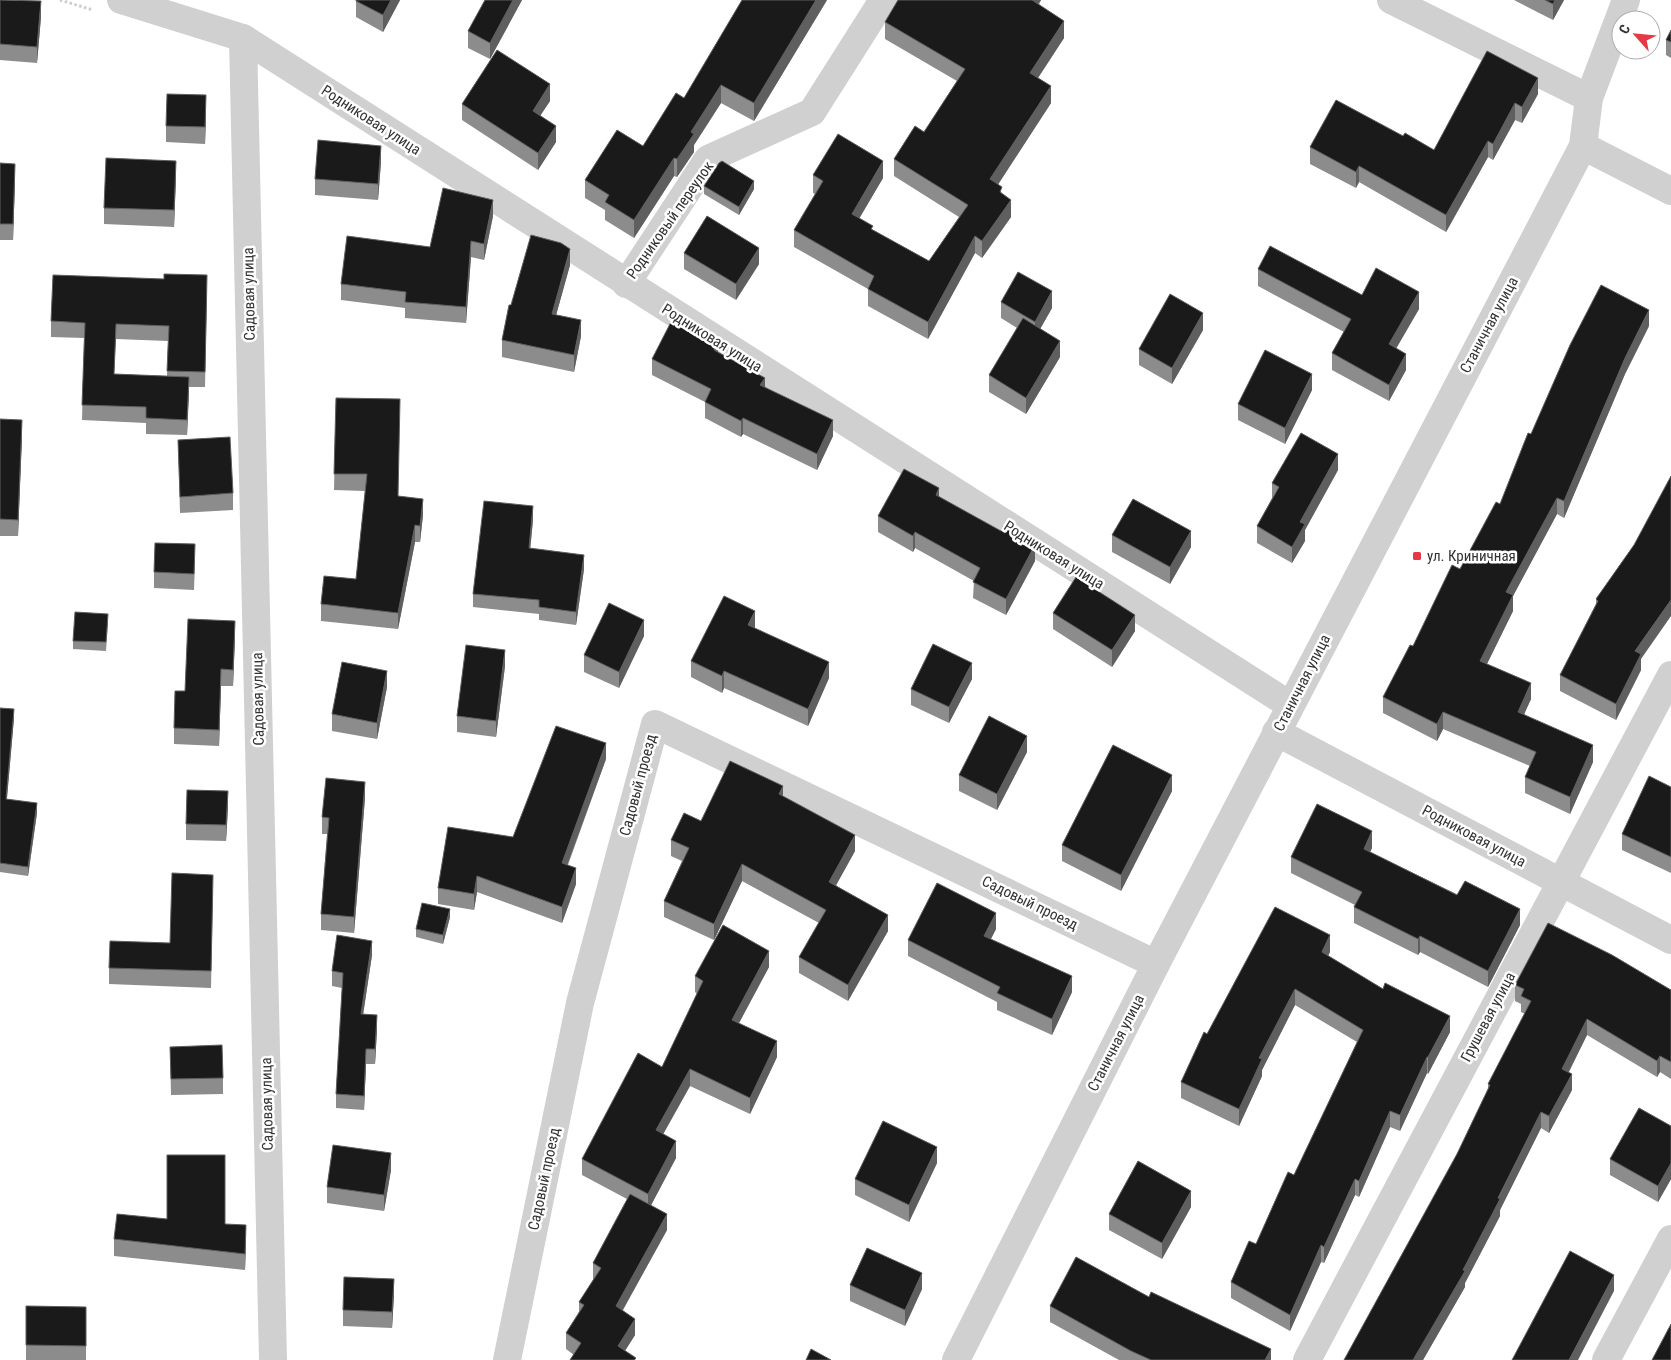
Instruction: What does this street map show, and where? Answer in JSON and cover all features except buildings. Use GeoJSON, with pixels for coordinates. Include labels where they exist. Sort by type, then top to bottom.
{"type":"FeatureCollection","features":[{"type":"Feature","properties":{"kind":"street","name":"Родниковая улица"},"geometry":{"type":"LineString","coordinates":[[121,0],[243,38],[626,284],[1290,705]]}},
{"type":"Feature","properties":{"kind":"street","name":"Родниковый переулок"},"geometry":{"type":"LineString","coordinates":[[626,284],[708,159],[812,112],[883,0]]}},
{"type":"Feature","properties":{"kind":"street"},"geometry":{"type":"LineString","coordinates":[[1391,0],[1589,98]]}},
{"type":"Feature","properties":{"kind":"street","name":"Станичная улица"},"geometry":{"type":"LineString","coordinates":[[956,1360],[1156,964],[1583,146],[1589,98],[1626,0]]}},
{"type":"Feature","properties":{"kind":"street","name":"Садовая улица"},"geometry":{"type":"LineString","coordinates":[[243,38],[273,1360]]}},
{"type":"Feature","properties":{"kind":"street"},"geometry":{"type":"LineString","coordinates":[[1583,146],[1671,191]]}},
{"type":"Feature","properties":{"kind":"street","name":"Грушевая улица"},"geometry":{"type":"LineString","coordinates":[[1307,1360],[1671,675]]}},
{"type":"Feature","properties":{"kind":"street","name":"Садовый проезд"},"geometry":{"type":"LineString","coordinates":[[507,1360],[580,1003],[654,724],[1156,964]]}},
{"type":"Feature","properties":{"kind":"street","name":"Родниковая улица"},"geometry":{"type":"LineString","coordinates":[[1276,732],[1671,940]]}},
{"type":"Feature","properties":{"kind":"street"},"geometry":{"type":"LineString","coordinates":[[1606,1360],[1671,1239]]}},
{"type":"Feature","properties":{"kind":"place","name":"ул. Криничная"},"geometry":{"type":"Point","coordinates":[1417,556]}}]}
